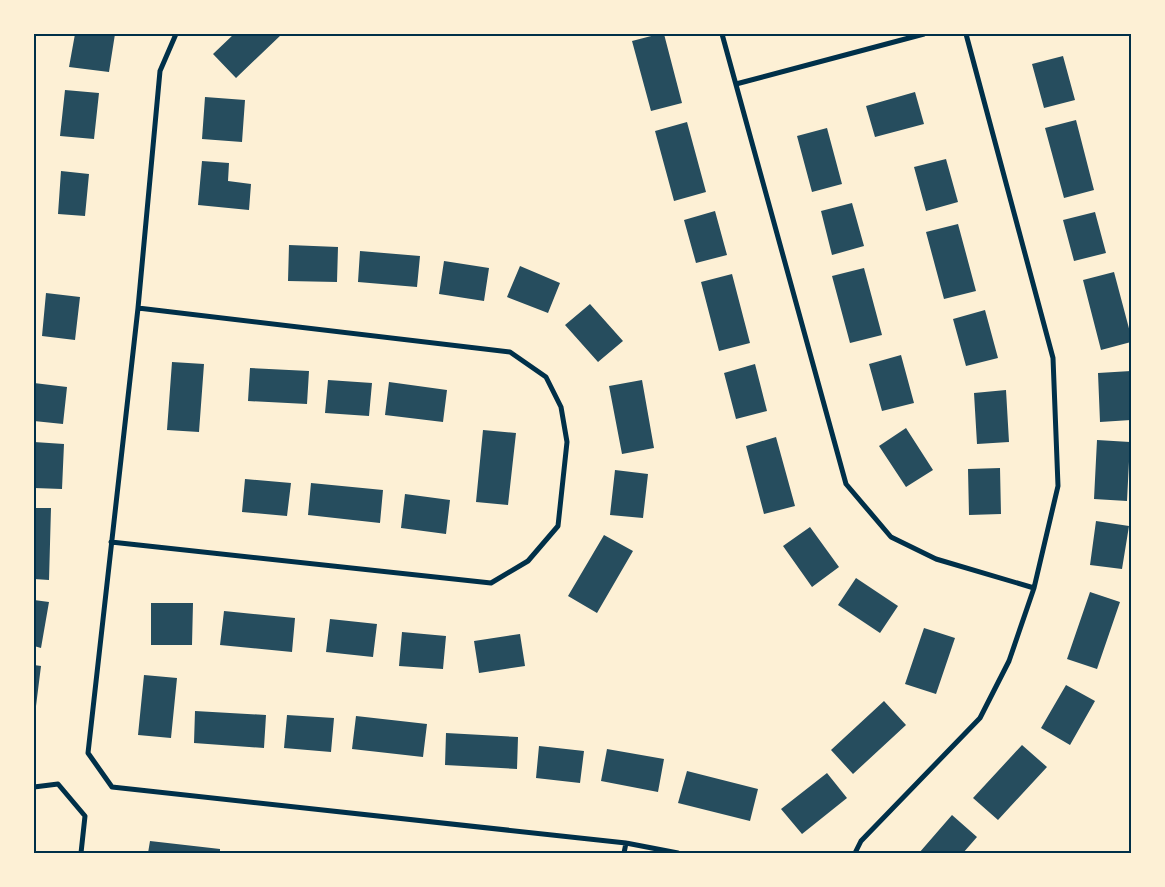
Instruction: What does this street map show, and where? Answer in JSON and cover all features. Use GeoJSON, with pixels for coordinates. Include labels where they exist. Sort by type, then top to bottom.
{"type":"FeatureCollection","features":[{"type":"Feature","properties":{"kind":"street"},"geometry":{"type":"LineString","coordinates":[[176,34],[160,71],[138,308],[88,753],[112,787],[626,843],[678,853]]}},
{"type":"Feature","properties":{"kind":"street"},"geometry":{"type":"LineString","coordinates":[[722,34],[846,484],[890,537],[936,559],[1034,588]]}},
{"type":"Feature","properties":{"kind":"street"},"geometry":{"type":"LineString","coordinates":[[736,84],[924,34]]}},
{"type":"Feature","properties":{"kind":"street"},"geometry":{"type":"LineString","coordinates":[[855,853],[861,841],[980,718],[1009,661],[1034,588],[1058,486],[1053,358],[966,34]]}},
{"type":"Feature","properties":{"kind":"street"},"geometry":{"type":"LineString","coordinates":[[111,542],[491,582],[528,562],[558,526],[566,442],[561,407],[546,377],[510,352],[138,308]]}},
{"type":"Feature","properties":{"kind":"street"},"geometry":{"type":"LineString","coordinates":[[34,787],[58,784],[85,816],[81,853]]}},
{"type":"Feature","properties":{"kind":"street"},"geometry":{"type":"LineString","coordinates":[[624,853],[626,843]]}},
{"type":"Feature","properties":{"kind":"building"},"geometry":{"type":"Polygon","coordinates":[[[75,34],[115,34],[109,72],[69,67],[75,34]]]}},
{"type":"Feature","properties":{"kind":"building"},"geometry":{"type":"Polygon","coordinates":[[[234,34],[282,34],[236,78],[213,54],[234,34]]]}},
{"type":"Feature","properties":{"kind":"building"},"geometry":{"type":"Polygon","coordinates":[[[664,34],[682,103],[651,111],[632,41],[664,34]]]}},
{"type":"Feature","properties":{"kind":"building"},"geometry":{"type":"Polygon","coordinates":[[[1063,56],[1075,100],[1044,108],[1032,64],[1063,56]]]}},
{"type":"Feature","properties":{"kind":"building"},"geometry":{"type":"Polygon","coordinates":[[[65,90],[99,93],[94,139],[60,136],[65,90]]]}},
{"type":"Feature","properties":{"kind":"building"},"geometry":{"type":"Polygon","coordinates":[[[915,92],[924,124],[875,137],[866,106],[915,92]]]}},
{"type":"Feature","properties":{"kind":"building"},"geometry":{"type":"Polygon","coordinates":[[[205,97],[245,100],[242,142],[202,139],[205,97]]]}},
{"type":"Feature","properties":{"kind":"building"},"geometry":{"type":"Polygon","coordinates":[[[1076,120],[1094,190],[1064,198],[1045,128],[1076,120]]]}},
{"type":"Feature","properties":{"kind":"building"},"geometry":{"type":"Polygon","coordinates":[[[687,122],[706,192],[674,201],[655,131],[687,122]]]}},
{"type":"Feature","properties":{"kind":"building"},"geometry":{"type":"Polygon","coordinates":[[[827,128],[842,184],[812,192],[797,136],[827,128]]]}},
{"type":"Feature","properties":{"kind":"building"},"geometry":{"type":"Polygon","coordinates":[[[946,159],[958,202],[926,211],[914,167],[946,159]]]}},
{"type":"Feature","properties":{"kind":"building"},"geometry":{"type":"Polygon","coordinates":[[[202,161],[229,163],[228,181],[251,184],[249,210],[198,205],[202,161]]]}},
{"type":"Feature","properties":{"kind":"building"},"geometry":{"type":"Polygon","coordinates":[[[61,171],[89,174],[85,216],[58,214],[61,171]]]}},
{"type":"Feature","properties":{"kind":"building"},"geometry":{"type":"Polygon","coordinates":[[[852,203],[864,246],[832,255],[821,211],[852,203]]]}},
{"type":"Feature","properties":{"kind":"building"},"geometry":{"type":"Polygon","coordinates":[[[715,211],[727,255],[696,263],[684,220],[715,211]]]}},
{"type":"Feature","properties":{"kind":"building"},"geometry":{"type":"Polygon","coordinates":[[[1095,212],[1106,253],[1074,261],[1063,220],[1095,212]]]}},
{"type":"Feature","properties":{"kind":"building"},"geometry":{"type":"Polygon","coordinates":[[[958,224],[976,291],[944,299],[926,232],[958,224]]]}},
{"type":"Feature","properties":{"kind":"building"},"geometry":{"type":"Polygon","coordinates":[[[289,245],[338,247],[337,282],[288,281],[289,245]]]}},
{"type":"Feature","properties":{"kind":"building"},"geometry":{"type":"Polygon","coordinates":[[[360,251],[420,256],[417,287],[358,282],[360,251]]]}},
{"type":"Feature","properties":{"kind":"building"},"geometry":{"type":"Polygon","coordinates":[[[444,261],[489,268],[484,301],[439,294],[444,261]]]}},
{"type":"Feature","properties":{"kind":"building"},"geometry":{"type":"Polygon","coordinates":[[[520,266],[560,283],[548,313],[507,297],[520,266]]]}},
{"type":"Feature","properties":{"kind":"building"},"geometry":{"type":"Polygon","coordinates":[[[864,268],[882,335],[850,343],[832,276],[864,268]]]}},
{"type":"Feature","properties":{"kind":"building"},"geometry":{"type":"Polygon","coordinates":[[[1114,272],[1131,342],[1101,350],[1083,280],[1114,272]]]}},
{"type":"Feature","properties":{"kind":"building"},"geometry":{"type":"Polygon","coordinates":[[[732,274],[750,343],[719,351],[701,282],[732,274]]]}},
{"type":"Feature","properties":{"kind":"building"},"geometry":{"type":"Polygon","coordinates":[[[46,293],[80,297],[75,340],[42,336],[46,293]]]}},
{"type":"Feature","properties":{"kind":"building"},"geometry":{"type":"Polygon","coordinates":[[[590,304],[623,341],[598,362],[565,325],[590,304]]]}},
{"type":"Feature","properties":{"kind":"building"},"geometry":{"type":"Polygon","coordinates":[[[985,310],[998,358],[966,366],[953,319],[985,310]]]}},
{"type":"Feature","properties":{"kind":"building"},"geometry":{"type":"Polygon","coordinates":[[[901,355],[914,403],[882,411],[869,364],[901,355]]]}},
{"type":"Feature","properties":{"kind":"building"},"geometry":{"type":"Polygon","coordinates":[[[172,362],[204,364],[199,432],[167,430],[172,362]]]}},
{"type":"Feature","properties":{"kind":"building"},"geometry":{"type":"Polygon","coordinates":[[[755,364],[767,411],[736,419],[724,373],[755,364]]]}},
{"type":"Feature","properties":{"kind":"building"},"geometry":{"type":"Polygon","coordinates":[[[250,368],[309,371],[307,404],[248,401],[250,368]]]}},
{"type":"Feature","properties":{"kind":"building"},"geometry":{"type":"Polygon","coordinates":[[[1131,371],[1131,420],[1100,422],[1098,373],[1131,371]]]}},
{"type":"Feature","properties":{"kind":"building"},"geometry":{"type":"Polygon","coordinates":[[[328,380],[372,383],[369,416],[325,413],[328,380]]]}},
{"type":"Feature","properties":{"kind":"building"},"geometry":{"type":"Polygon","coordinates":[[[642,380],[654,448],[622,454],[609,386],[642,380]]]}},
{"type":"Feature","properties":{"kind":"building"},"geometry":{"type":"Polygon","coordinates":[[[389,382],[447,390],[443,422],[385,415],[389,382]]]}},
{"type":"Feature","properties":{"kind":"building"},"geometry":{"type":"Polygon","coordinates":[[[34,383],[67,387],[63,424],[34,421],[34,383]]]}},
{"type":"Feature","properties":{"kind":"building"},"geometry":{"type":"Polygon","coordinates":[[[1006,390],[1009,442],[977,444],[974,393],[1006,390]]]}},
{"type":"Feature","properties":{"kind":"building"},"geometry":{"type":"Polygon","coordinates":[[[906,428],[933,470],[906,487],[879,446],[906,428]]]}},
{"type":"Feature","properties":{"kind":"building"},"geometry":{"type":"Polygon","coordinates":[[[483,430],[516,433],[508,505],[476,502],[483,430]]]}},
{"type":"Feature","properties":{"kind":"building"},"geometry":{"type":"Polygon","coordinates":[[[776,437],[795,506],[764,514],[746,446],[776,437]]]}},
{"type":"Feature","properties":{"kind":"building"},"geometry":{"type":"Polygon","coordinates":[[[1097,440],[1130,442],[1127,501],[1094,499],[1097,440]]]}},
{"type":"Feature","properties":{"kind":"building"},"geometry":{"type":"Polygon","coordinates":[[[34,442],[64,444],[62,489],[34,488],[34,442]]]}},
{"type":"Feature","properties":{"kind":"building"},"geometry":{"type":"Polygon","coordinates":[[[1000,468],[1001,514],[969,515],[968,469],[1000,468]]]}},
{"type":"Feature","properties":{"kind":"building"},"geometry":{"type":"Polygon","coordinates":[[[615,470],[648,474],[643,518],[610,515],[615,470]]]}},
{"type":"Feature","properties":{"kind":"building"},"geometry":{"type":"Polygon","coordinates":[[[245,479],[291,483],[287,516],[242,512],[245,479]]]}},
{"type":"Feature","properties":{"kind":"building"},"geometry":{"type":"Polygon","coordinates":[[[311,483],[383,490],[380,523],[308,515],[311,483]]]}},
{"type":"Feature","properties":{"kind":"building"},"geometry":{"type":"Polygon","coordinates":[[[405,494],[450,500],[446,534],[401,528],[405,494]]]}},
{"type":"Feature","properties":{"kind":"building"},"geometry":{"type":"Polygon","coordinates":[[[34,508],[51,508],[49,580],[34,579],[34,508]]]}},
{"type":"Feature","properties":{"kind":"building"},"geometry":{"type":"Polygon","coordinates":[[[1096,521],[1129,526],[1122,569],[1090,565],[1096,521]]]}},
{"type":"Feature","properties":{"kind":"building"},"geometry":{"type":"Polygon","coordinates":[[[810,527],[839,567],[812,587],[783,546],[810,527]]]}},
{"type":"Feature","properties":{"kind":"building"},"geometry":{"type":"Polygon","coordinates":[[[604,535],[633,551],[597,613],[568,596],[604,535]]]}},
{"type":"Feature","properties":{"kind":"building"},"geometry":{"type":"Polygon","coordinates":[[[856,578],[898,606],[880,633],[838,605],[856,578]]]}},
{"type":"Feature","properties":{"kind":"building"},"geometry":{"type":"Polygon","coordinates":[[[1090,592],[1120,602],[1097,669],[1067,659],[1090,592]]]}},
{"type":"Feature","properties":{"kind":"building"},"geometry":{"type":"Polygon","coordinates":[[[34,600],[49,602],[41,648],[34,646],[34,600]]]}},
{"type":"Feature","properties":{"kind":"building"},"geometry":{"type":"Polygon","coordinates":[[[151,603],[193,603],[192,645],[151,645],[151,603]]]}},
{"type":"Feature","properties":{"kind":"building"},"geometry":{"type":"Polygon","coordinates":[[[224,611],[295,618],[292,652],[220,645],[224,611]]]}},
{"type":"Feature","properties":{"kind":"building"},"geometry":{"type":"Polygon","coordinates":[[[330,619],[377,624],[373,657],[326,652],[330,619]]]}},
{"type":"Feature","properties":{"kind":"building"},"geometry":{"type":"Polygon","coordinates":[[[924,628],[955,638],[936,694],[905,684],[924,628]]]}},
{"type":"Feature","properties":{"kind":"building"},"geometry":{"type":"Polygon","coordinates":[[[402,632],[446,636],[443,669],[399,666],[402,632]]]}},
{"type":"Feature","properties":{"kind":"building"},"geometry":{"type":"Polygon","coordinates":[[[520,634],[525,666],[479,673],[474,641],[520,634]]]}},
{"type":"Feature","properties":{"kind":"building"},"geometry":{"type":"Polygon","coordinates":[[[34,665],[41,666],[35,714],[34,714],[34,665]]]}},
{"type":"Feature","properties":{"kind":"building"},"geometry":{"type":"Polygon","coordinates":[[[144,675],[177,678],[171,738],[138,735],[144,675]]]}},
{"type":"Feature","properties":{"kind":"building"},"geometry":{"type":"Polygon","coordinates":[[[1066,685],[1095,701],[1070,745],[1041,728],[1066,685]]]}},
{"type":"Feature","properties":{"kind":"building"},"geometry":{"type":"Polygon","coordinates":[[[884,701],[906,725],[853,774],[831,750],[884,701]]]}},
{"type":"Feature","properties":{"kind":"building"},"geometry":{"type":"Polygon","coordinates":[[[195,711],[266,715],[264,748],[194,743],[195,711]]]}},
{"type":"Feature","properties":{"kind":"building"},"geometry":{"type":"Polygon","coordinates":[[[287,715],[334,718],[331,752],[284,748],[287,715]]]}},
{"type":"Feature","properties":{"kind":"building"},"geometry":{"type":"Polygon","coordinates":[[[356,716],[427,724],[423,757],[352,749],[356,716]]]}},
{"type":"Feature","properties":{"kind":"building"},"geometry":{"type":"Polygon","coordinates":[[[446,733],[518,737],[517,769],[445,765],[446,733]]]}},
{"type":"Feature","properties":{"kind":"building"},"geometry":{"type":"Polygon","coordinates":[[[1022,745],[1047,767],[998,820],[973,798],[1022,745]]]}},
{"type":"Feature","properties":{"kind":"building"},"geometry":{"type":"Polygon","coordinates":[[[539,746],[584,751],[580,783],[536,778],[539,746]]]}},
{"type":"Feature","properties":{"kind":"building"},"geometry":{"type":"Polygon","coordinates":[[[607,749],[664,759],[658,792],[601,781],[607,749]]]}},
{"type":"Feature","properties":{"kind":"building"},"geometry":{"type":"Polygon","coordinates":[[[687,771],[758,789],[750,821],[678,803],[687,771]]]}},
{"type":"Feature","properties":{"kind":"building"},"geometry":{"type":"Polygon","coordinates":[[[827,773],[847,798],[802,834],[781,809],[827,773]]]}},
{"type":"Feature","properties":{"kind":"building"},"geometry":{"type":"Polygon","coordinates":[[[952,815],[977,837],[963,853],[919,853],[952,815]]]}},
{"type":"Feature","properties":{"kind":"building"},"geometry":{"type":"Polygon","coordinates":[[[150,841],[220,849],[220,853],[148,853],[150,841]]]}}]}
